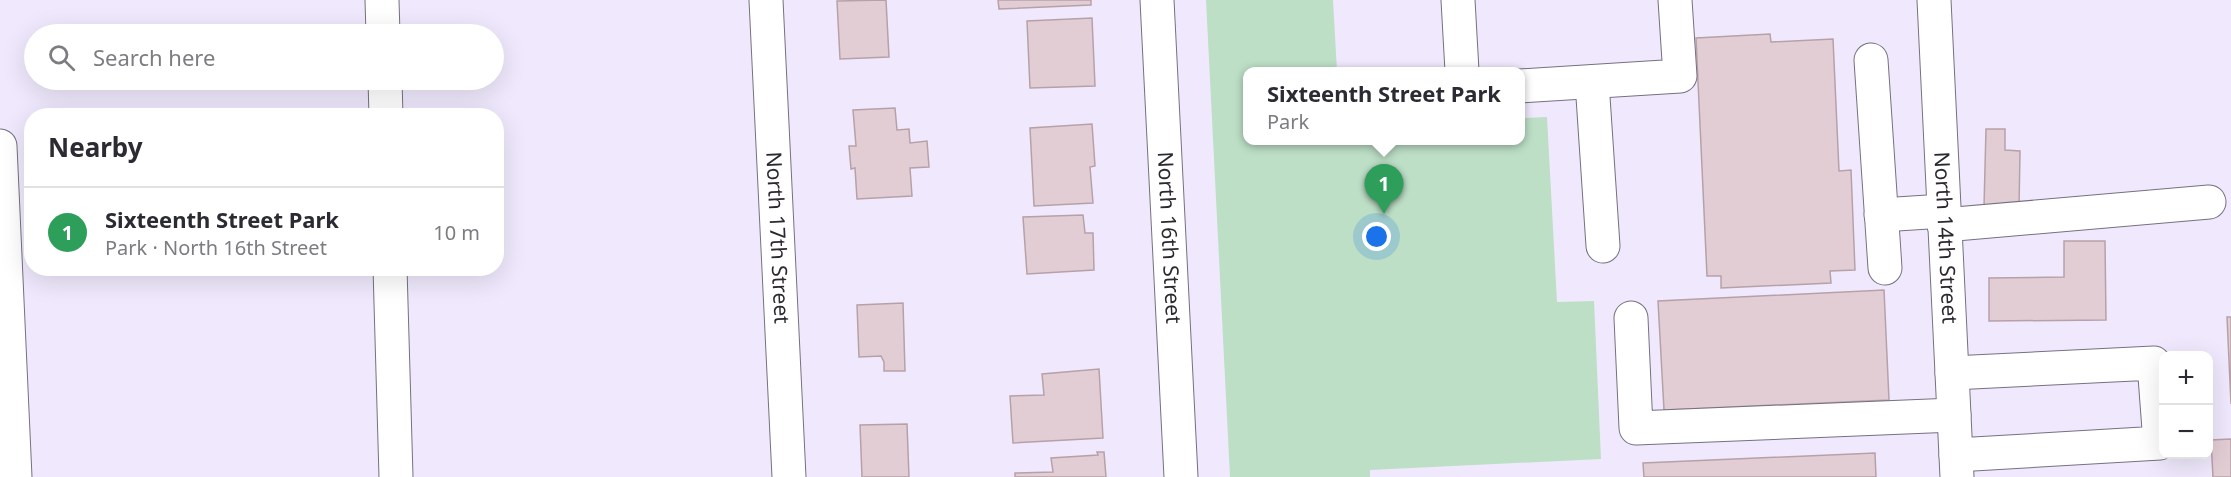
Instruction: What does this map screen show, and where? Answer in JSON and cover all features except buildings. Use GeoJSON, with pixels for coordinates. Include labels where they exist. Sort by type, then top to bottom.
{"type":"FeatureCollection","features":[{"type":"Feature","properties":{"kind":"street"},"geometry":{"type":"LineString","coordinates":[[382,0],[383,24]]}},
{"type":"Feature","properties":{"kind":"street","name":"North 17th Street"},"geometry":{"type":"LineString","coordinates":[[766,0],[789,477]]}},
{"type":"Feature","properties":{"kind":"street","name":"North 16th Street"},"geometry":{"type":"LineString","coordinates":[[1157,0],[1180,477]]}},
{"type":"Feature","properties":{"kind":"street"},"geometry":{"type":"LineString","coordinates":[[1458,0],[1462,67]]}},
{"type":"Feature","properties":{"kind":"street"},"geometry":{"type":"LineString","coordinates":[[1525,87],[1680,76],[1675,0]]}},
{"type":"Feature","properties":{"kind":"street","name":"North 14th Street"},"geometry":{"type":"LineString","coordinates":[[1934,0],[1956,466]]}},
{"type":"Feature","properties":{"kind":"street"},"geometry":{"type":"LineString","coordinates":[[1871,60],[1884,268]]}},
{"type":"Feature","properties":{"kind":"street"},"geometry":{"type":"LineString","coordinates":[[1592,82],[1603,246]]}},
{"type":"Feature","properties":{"kind":"street"},"geometry":{"type":"LineString","coordinates":[[385,90],[386,108]]}},
{"type":"Feature","properties":{"kind":"street"},"geometry":{"type":"LineString","coordinates":[[0,146],[15,477]]}},
{"type":"Feature","properties":{"kind":"street"},"geometry":{"type":"LineString","coordinates":[[1881,214],[1944,218],[2209,202]]}},
{"type":"Feature","properties":{"kind":"street"},"geometry":{"type":"LineString","coordinates":[[390,276],[396,477]]}},
{"type":"Feature","properties":{"kind":"street"},"geometry":{"type":"LineString","coordinates":[[1631,318],[1636,429],[1954,416]]}},
{"type":"Feature","properties":{"kind":"street"},"geometry":{"type":"LineString","coordinates":[[1952,373],[2154,363],[2160,443],[1956,466]]}},
{"type":"Feature","properties":{"kind":"green space"},"geometry":{"type":"Polygon","coordinates":[[[1206,0],[1333,0],[1337,67],[1243,67],[1243,145],[1525,145],[1525,118],[1547,117],[1557,302],[1594,301],[1601,459],[1370,470],[1370,477],[1230,477],[1206,0]]]}},
{"type":"Feature","properties":{"kind":"place","name":"Sixteenth Street Park"},"geometry":{"type":"Point","coordinates":[1384,214]}}]}
